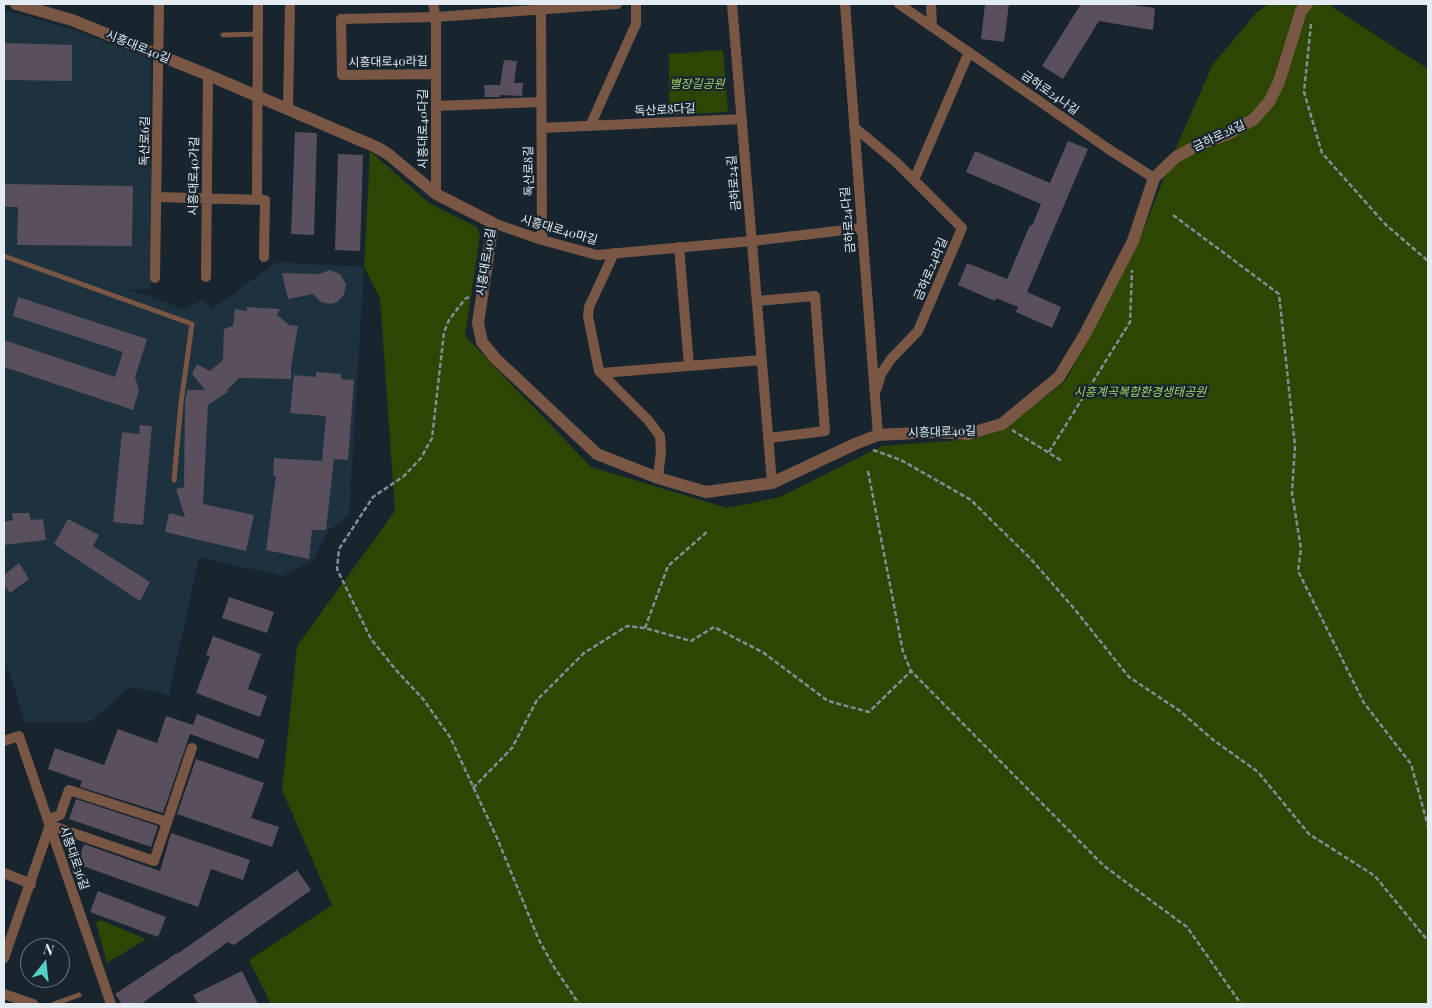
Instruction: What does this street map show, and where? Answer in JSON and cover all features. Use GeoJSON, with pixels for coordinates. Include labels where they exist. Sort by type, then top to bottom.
{"type":"FeatureCollection","features":[{"type":"Feature","properties":{"kind":"street","name":"독산로6길"},"geometry":{"type":"LineString","coordinates":[[155,278],[159,4]]}},
{"type":"Feature","properties":{"kind":"street"},"geometry":{"type":"LineString","coordinates":[[257,200],[258,4]]}},
{"type":"Feature","properties":{"kind":"street"},"geometry":{"type":"LineString","coordinates":[[288,109],[290,4]]}},
{"type":"Feature","properties":{"kind":"street","name":"시흥대로40다길"},"geometry":{"type":"LineString","coordinates":[[433,4],[436,17],[436,194]]}},
{"type":"Feature","properties":{"kind":"street"},"geometry":{"type":"LineString","coordinates":[[436,17],[541,6],[618,4]]}},
{"type":"Feature","properties":{"kind":"street"},"geometry":{"type":"LineString","coordinates":[[590,126],[636,24],[636,4]]}},
{"type":"Feature","properties":{"kind":"street","name":"금하로24길"},"geometry":{"type":"LineString","coordinates":[[732,4],[772,482]]}},
{"type":"Feature","properties":{"kind":"street","name":"금하로24다길"},"geometry":{"type":"LineString","coordinates":[[845,4],[878,435]]}},
{"type":"Feature","properties":{"kind":"street","name":"금하로24나길"},"geometry":{"type":"LineString","coordinates":[[899,4],[1107,148],[1154,178]]}},
{"type":"Feature","properties":{"kind":"street"},"geometry":{"type":"LineString","coordinates":[[931,4],[932,27]]}},
{"type":"Feature","properties":{"kind":"street","name":"금하로28길"},"geometry":{"type":"LineString","coordinates":[[1154,178],[1176,157],[1200,144],[1228,134],[1254,120],[1269,102],[1279,82],[1301,11],[1307,4]]}},
{"type":"Feature","properties":{"kind":"street","name":"시흥대로40길"},"geometry":{"type":"LineString","coordinates":[[22,5],[72,20],[208,75],[376,147],[388,154],[436,194],[493,223],[478,323],[482,342],[495,358],[597,454],[658,478],[706,492],[772,482],[878,435],[935,432],[968,434],[1002,424],[1059,377],[1133,241],[1154,178]]}},
{"type":"Feature","properties":{"kind":"street","name":"독산로8길"},"geometry":{"type":"LineString","coordinates":[[541,6],[540,128],[542,240]]}},
{"type":"Feature","properties":{"kind":"street","name":"시흥대로40라길"},"geometry":{"type":"LineString","coordinates":[[436,17],[341,19],[342,75],[436,74]]}},
{"type":"Feature","properties":{"kind":"street"},"geometry":{"type":"LineString","coordinates":[[914,180],[969,52]]}},
{"type":"Feature","properties":{"kind":"street","name":"시흥대로40가길"},"geometry":{"type":"LineString","coordinates":[[206,277],[208,75]]}},
{"type":"Feature","properties":{"kind":"street"},"geometry":{"type":"LineString","coordinates":[[436,106],[541,102]]}},
{"type":"Feature","properties":{"kind":"street","name":"독산로8다길"},"geometry":{"type":"LineString","coordinates":[[540,128],[742,119]]}},
{"type":"Feature","properties":{"kind":"street","name":"금하로24라길"},"geometry":{"type":"LineString","coordinates":[[854,127],[896,162],[962,228],[918,331],[891,359],[882,374],[875,393]]}},
{"type":"Feature","properties":{"kind":"street"},"geometry":{"type":"LineString","coordinates":[[156,197],[265,200],[264,257]]}},
{"type":"Feature","properties":{"kind":"street","name":"시흥대로40마길"},"geometry":{"type":"LineString","coordinates":[[493,223],[542,240],[597,255],[752,241],[862,228]]}},
{"type":"Feature","properties":{"kind":"street"},"geometry":{"type":"LineString","coordinates":[[678,247],[688,366]]}},
{"type":"Feature","properties":{"kind":"street"},"geometry":{"type":"LineString","coordinates":[[614,253],[589,307],[588,316],[599,371],[648,420],[660,436],[661,451],[658,478]]}},
{"type":"Feature","properties":{"kind":"street"},"geometry":{"type":"LineString","coordinates":[[757,301],[815,296],[825,431],[768,438]]}},
{"type":"Feature","properties":{"kind":"street"},"geometry":{"type":"LineString","coordinates":[[602,373],[762,360]]}},
{"type":"Feature","properties":{"kind":"street","name":"시흥대로36길"},"geometry":{"type":"LineString","coordinates":[[4,741],[19,736],[111,1004]]}},
{"type":"Feature","properties":{"kind":"street"},"geometry":{"type":"LineString","coordinates":[[49,822],[154,861],[192,748]]}},
{"type":"Feature","properties":{"kind":"street"},"geometry":{"type":"LineString","coordinates":[[4,958],[31,884],[49,822],[60,815],[69,790],[167,822]]}},
{"type":"Feature","properties":{"kind":"street"},"geometry":{"type":"LineString","coordinates":[[4,873],[31,884]]}},
{"type":"Feature","properties":{"kind":"street"},"geometry":{"type":"LineString","coordinates":[[4,994],[33,1004]]}},
{"type":"Feature","properties":{"kind":"lane"},"geometry":{"type":"LineString","coordinates":[[223,35],[258,34]]}},
{"type":"Feature","properties":{"kind":"lane"},"geometry":{"type":"LineString","coordinates":[[4,256],[192,324],[180,403],[174,480]]}},
{"type":"Feature","properties":{"kind":"lane"},"geometry":{"type":"LineString","coordinates":[[54,1004],[67,1002],[79,995]]}},
{"type":"Feature","properties":{"kind":"path"},"geometry":{"type":"LineString","coordinates":[[1311,22],[1304,92],[1322,153],[1385,224],[1428,261]]}},
{"type":"Feature","properties":{"kind":"path"},"geometry":{"type":"LineString","coordinates":[[1174,215],[1279,294],[1295,446],[1292,493],[1301,549],[1298,571],[1364,703],[1412,764],[1428,826]]}},
{"type":"Feature","properties":{"kind":"path"},"geometry":{"type":"LineString","coordinates":[[1049,452],[1130,322],[1132,269]]}},
{"type":"Feature","properties":{"kind":"path"},"geometry":{"type":"LineString","coordinates":[[482,291],[465,299],[449,320],[444,332],[432,438],[421,458],[404,476],[374,497],[339,549],[338,569],[371,639],[423,699],[450,737],[520,891],[540,940],[554,967],[579,1004]]}},
{"type":"Feature","properties":{"kind":"path"},"geometry":{"type":"LineString","coordinates":[[1002,424],[1062,460]]}},
{"type":"Feature","properties":{"kind":"path"},"geometry":{"type":"LineString","coordinates":[[855,444],[901,460],[971,500],[1030,558],[1072,606],[1129,677],[1180,711],[1212,739],[1258,772],[1309,834],[1375,876],[1428,941]]}},
{"type":"Feature","properties":{"kind":"path"},"geometry":{"type":"LineString","coordinates":[[868,472],[903,652],[911,671],[1104,866],[1186,927],[1241,1004]]}},
{"type":"Feature","properties":{"kind":"path"},"geometry":{"type":"LineString","coordinates":[[645,628],[668,566],[708,531]]}},
{"type":"Feature","properties":{"kind":"path"},"geometry":{"type":"LineString","coordinates":[[473,788],[512,748],[537,700],[584,653],[627,626],[645,628],[691,641],[714,627],[764,652],[828,701],[869,712],[911,671]]}},
{"type":"Feature","properties":{"kind":"shaded area"},"geometry":{"type":"Polygon","coordinates":[[[4,10],[69,28],[151,59],[151,289],[127,289],[184,309],[202,300],[212,309],[277,262],[364,267],[349,515],[328,531],[313,560],[282,576],[199,557],[169,695],[130,687],[90,722],[25,722],[9,671],[4,669],[4,10]]]}},
{"type":"Feature","properties":{"kind":"green space","name":"시흥계곡복합환경생태공원"},"geometry":{"type":"Polygon","coordinates":[[[1269,4],[1328,4],[1428,69],[1428,1004],[271,1004],[249,960],[332,905],[282,790],[297,646],[395,511],[380,298],[364,267],[370,151],[429,203],[477,227],[480,236],[465,336],[591,467],[727,508],[780,497],[882,446],[974,439],[1003,430],[1066,380],[1137,246],[1175,150],[1213,64],[1256,13],[1269,4]]]}},
{"type":"Feature","properties":{"kind":"green space","name":"별장길공원"},"geometry":{"type":"Polygon","coordinates":[[[723,50],[728,112],[669,115],[669,54],[723,50]]]}},
{"type":"Feature","properties":{"kind":"green space"},"geometry":{"type":"Polygon","coordinates":[[[101,920],[146,939],[107,963],[96,923],[101,920]]]}},
{"type":"Feature","properties":{"kind":"building"},"geometry":{"type":"Polygon","coordinates":[[[985,4],[1009,4],[1004,42],[981,39],[985,4]]]}},
{"type":"Feature","properties":{"kind":"building"},"geometry":{"type":"Polygon","coordinates":[[[1081,4],[1124,4],[1155,8],[1153,30],[1099,21],[1063,79],[1042,66],[1081,4]]]}},
{"type":"Feature","properties":{"kind":"building"},"geometry":{"type":"Polygon","coordinates":[[[4,43],[72,45],[72,81],[4,80],[4,43]]]}},
{"type":"Feature","properties":{"kind":"building"},"geometry":{"type":"Polygon","coordinates":[[[504,60],[517,61],[514,83],[523,83],[522,96],[500,95],[500,97],[485,97],[484,85],[500,85],[504,60]]]}},
{"type":"Feature","properties":{"kind":"building"},"geometry":{"type":"Polygon","coordinates":[[[295,132],[317,133],[314,235],[291,234],[295,132]]]}},
{"type":"Feature","properties":{"kind":"building"},"geometry":{"type":"Polygon","coordinates":[[[1068,141],[1088,149],[1027,292],[1061,307],[1052,328],[1016,312],[1018,307],[996,298],[995,301],[958,285],[967,263],[1007,279],[1041,204],[966,172],[975,151],[1050,183],[1068,141]]]}},
{"type":"Feature","properties":{"kind":"building"},"geometry":{"type":"Polygon","coordinates":[[[338,154],[363,155],[360,251],[335,250],[338,154]]]}},
{"type":"Feature","properties":{"kind":"building"},"geometry":{"type":"Polygon","coordinates":[[[4,184],[133,186],[132,246],[17,245],[18,207],[4,207],[4,184]]]}},
{"type":"Feature","properties":{"kind":"building"},"geometry":{"type":"Polygon","coordinates":[[[330,270],[340,274],[346,284],[344,295],[337,302],[331,304],[321,302],[313,294],[288,299],[282,273],[319,274],[330,270]]]}},
{"type":"Feature","properties":{"kind":"building"},"geometry":{"type":"Polygon","coordinates":[[[18,297],[147,339],[135,377],[139,390],[133,410],[4,367],[4,340],[115,377],[123,352],[13,316],[18,297]]]}},
{"type":"Feature","properties":{"kind":"building"},"geometry":{"type":"Polygon","coordinates":[[[247,307],[280,309],[277,315],[289,325],[298,326],[291,367],[291,379],[239,378],[226,391],[229,391],[208,405],[203,504],[254,515],[246,551],[165,532],[169,513],[185,517],[176,489],[184,487],[185,403],[187,390],[205,390],[192,374],[197,364],[210,371],[223,360],[224,329],[233,326],[235,309],[247,311],[247,307]]]}},
{"type":"Feature","properties":{"kind":"building"},"geometry":{"type":"Polygon","coordinates":[[[316,372],[341,374],[341,379],[354,380],[348,460],[334,459],[326,530],[312,530],[309,559],[266,550],[276,476],[273,476],[274,458],[322,461],[326,416],[290,413],[294,375],[316,377],[316,372]]]}},
{"type":"Feature","properties":{"kind":"building"},"geometry":{"type":"Polygon","coordinates":[[[140,425],[152,426],[143,525],[113,522],[122,432],[139,434],[140,425]]]}},
{"type":"Feature","properties":{"kind":"building"},"geometry":{"type":"Polygon","coordinates":[[[12,513],[29,513],[31,520],[43,519],[46,540],[4,545],[4,522],[13,520],[12,513]]]}},
{"type":"Feature","properties":{"kind":"building"},"geometry":{"type":"Polygon","coordinates":[[[68,519],[99,535],[93,546],[150,582],[140,601],[54,544],[68,519]]]}},
{"type":"Feature","properties":{"kind":"building"},"geometry":{"type":"Polygon","coordinates":[[[19,563],[29,579],[10,593],[4,585],[4,575],[19,563]]]}},
{"type":"Feature","properties":{"kind":"building"},"geometry":{"type":"Polygon","coordinates":[[[229,597],[274,612],[267,633],[222,618],[229,597]]]}},
{"type":"Feature","properties":{"kind":"building"},"geometry":{"type":"Polygon","coordinates":[[[213,636],[261,654],[248,689],[267,696],[260,717],[196,693],[210,656],[206,655],[213,636]]]}},
{"type":"Feature","properties":{"kind":"building"},"geometry":{"type":"Polygon","coordinates":[[[197,714],[265,740],[258,759],[190,734],[163,813],[80,787],[82,781],[48,769],[55,748],[104,765],[118,729],[157,743],[166,716],[193,725],[197,714]]]}},
{"type":"Feature","properties":{"kind":"building"},"geometry":{"type":"Polygon","coordinates":[[[196,759],[264,783],[251,818],[279,827],[272,847],[177,814],[196,759]]]}},
{"type":"Feature","properties":{"kind":"building"},"geometry":{"type":"Polygon","coordinates":[[[76,799],[158,826],[151,847],[69,819],[76,799]]]}},
{"type":"Feature","properties":{"kind":"building"},"geometry":{"type":"Polygon","coordinates":[[[171,833],[250,860],[243,880],[211,869],[198,907],[77,864],[84,844],[160,871],[171,833]]]}},
{"type":"Feature","properties":{"kind":"building"},"geometry":{"type":"Polygon","coordinates":[[[297,870],[311,890],[234,945],[228,942],[141,1004],[122,1004],[115,994],[177,954],[297,870]]]}},
{"type":"Feature","properties":{"kind":"building"},"geometry":{"type":"Polygon","coordinates":[[[98,891],[166,917],[158,937],[90,912],[98,891]]]}},
{"type":"Feature","properties":{"kind":"building"},"geometry":{"type":"Polygon","coordinates":[[[242,971],[258,1004],[198,1004],[193,995],[242,971]]]}}]}
